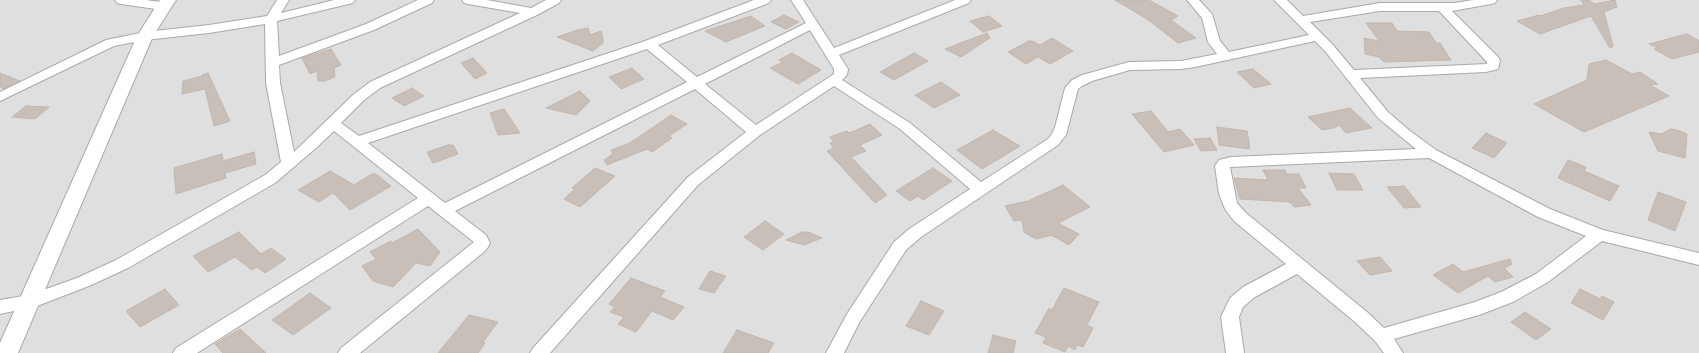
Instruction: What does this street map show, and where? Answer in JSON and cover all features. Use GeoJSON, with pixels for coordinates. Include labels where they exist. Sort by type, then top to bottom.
{"type":"FeatureCollection","features":[{"type":"Feature","properties":{"kind":"street"},"geometry":{"type":"LineString","coordinates":[[7,353],[31,301],[145,36],[166,3],[121,0]]}},
{"type":"Feature","properties":{"kind":"street"},"geometry":{"type":"LineString","coordinates":[[283,0],[271,19],[272,63],[273,83],[289,164]]}},
{"type":"Feature","properties":{"kind":"street"},"geometry":{"type":"LineString","coordinates":[[0,97],[110,43],[145,36],[209,29],[271,19],[349,0]]}},
{"type":"Feature","properties":{"kind":"street"},"geometry":{"type":"LineString","coordinates":[[272,63],[370,27],[428,0]]}},
{"type":"Feature","properties":{"kind":"street"},"geometry":{"type":"LineString","coordinates":[[468,0],[533,12]]}},
{"type":"Feature","properties":{"kind":"street"},"geometry":{"type":"LineString","coordinates":[[0,308],[31,301],[84,282],[122,264],[270,179],[289,164],[359,97],[375,85],[556,0]]}},
{"type":"Feature","properties":{"kind":"street"},"geometry":{"type":"LineString","coordinates":[[356,142],[649,44],[765,0]]}},
{"type":"Feature","properties":{"kind":"street"},"geometry":{"type":"LineString","coordinates":[[539,353],[693,181],[755,132],[840,75],[841,69],[797,0]]}},
{"type":"Feature","properties":{"kind":"street"},"geometry":{"type":"LineString","coordinates":[[832,54],[965,0]]}},
{"type":"Feature","properties":{"kind":"street"},"geometry":{"type":"LineString","coordinates":[[1192,0],[1208,17],[1214,42],[1225,56]]}},
{"type":"Feature","properties":{"kind":"street"},"geometry":{"type":"LineString","coordinates":[[1280,0],[1318,37],[1383,115],[1405,134],[1431,153],[1544,213],[1599,235],[1699,259]]}},
{"type":"Feature","properties":{"kind":"street"},"geometry":{"type":"LineString","coordinates":[[1301,20],[1380,8],[1472,5],[1491,0]]}},
{"type":"Feature","properties":{"kind":"street"},"geometry":{"type":"LineString","coordinates":[[1350,74],[1486,68],[1493,66],[1494,62],[1442,7]]}},
{"type":"Feature","properties":{"kind":"street"},"geometry":{"type":"LineString","coordinates":[[444,210],[813,24]]}},
{"type":"Feature","properties":{"kind":"street"},"geometry":{"type":"LineString","coordinates":[[835,353],[853,319],[900,246],[915,233],[1056,138],[1062,127],[1072,88],[1077,83],[1086,78],[1129,66],[1181,65],[1318,37]]}},
{"type":"Feature","properties":{"kind":"street"},"geometry":{"type":"LineString","coordinates":[[649,44],[755,132]]}},
{"type":"Feature","properties":{"kind":"street"},"geometry":{"type":"LineString","coordinates":[[834,80],[905,126],[979,189]]}},
{"type":"Feature","properties":{"kind":"street"},"geometry":{"type":"LineString","coordinates":[[332,123],[429,198],[480,239],[482,243],[479,247],[347,353]]}},
{"type":"Feature","properties":{"kind":"street"},"geometry":{"type":"LineString","coordinates":[[1394,353],[1381,336],[1361,317],[1240,217],[1230,205],[1222,166],[1224,163],[1231,162],[1431,153]]}},
{"type":"Feature","properties":{"kind":"street"},"geometry":{"type":"LineString","coordinates":[[182,353],[429,198]]}},
{"type":"Feature","properties":{"kind":"street"},"geometry":{"type":"LineString","coordinates":[[1381,336],[1479,308],[1507,296],[1542,278],[1599,235]]}},
{"type":"Feature","properties":{"kind":"street"},"geometry":{"type":"LineString","coordinates":[[1235,353],[1230,317],[1236,303],[1250,292],[1299,265]]}},
{"type":"Feature","properties":{"kind":"shaded area"},"geometry":{"type":"Polygon","coordinates":[[[0,0],[168,0],[7,353],[0,353],[0,0]]]}},
{"type":"Feature","properties":{"kind":"shaded area"},"geometry":{"type":"Polygon","coordinates":[[[175,0],[1699,0],[1699,353],[15,353],[155,24],[175,0]]]}},
{"type":"Feature","properties":{"kind":"building"},"geometry":{"type":"Polygon","coordinates":[[[1115,0],[1149,0],[1178,16],[1171,20],[1196,38],[1178,43],[1147,19],[1115,0]]]}},
{"type":"Feature","properties":{"kind":"building"},"geometry":{"type":"Polygon","coordinates":[[[1581,0],[1589,0],[1595,4],[1615,0],[1617,7],[1604,12],[1613,46],[1610,48],[1591,16],[1540,34],[1517,21],[1540,16],[1564,8],[1584,5],[1581,0]]]}},
{"type":"Feature","properties":{"kind":"building"},"geometry":{"type":"Polygon","coordinates":[[[784,15],[799,22],[786,29],[771,22],[784,15]]]}},
{"type":"Feature","properties":{"kind":"building"},"geometry":{"type":"Polygon","coordinates":[[[751,16],[765,26],[726,42],[705,31],[751,16]]]}},
{"type":"Feature","properties":{"kind":"building"},"geometry":{"type":"Polygon","coordinates":[[[989,16],[1002,26],[983,32],[970,21],[989,16]]]}},
{"type":"Feature","properties":{"kind":"building"},"geometry":{"type":"Polygon","coordinates":[[[1366,23],[1392,23],[1397,31],[1429,32],[1436,43],[1440,43],[1451,60],[1384,62],[1379,57],[1365,54],[1364,38],[1379,41],[1366,23]]]}},
{"type":"Feature","properties":{"kind":"building"},"geometry":{"type":"Polygon","coordinates":[[[588,28],[590,35],[601,31],[603,39],[603,43],[593,51],[557,37],[577,30],[588,28]]]}},
{"type":"Feature","properties":{"kind":"building"},"geometry":{"type":"Polygon","coordinates":[[[987,33],[990,38],[961,57],[945,49],[987,33]]]}},
{"type":"Feature","properties":{"kind":"building"},"geometry":{"type":"Polygon","coordinates":[[[1687,34],[1699,41],[1699,52],[1672,59],[1654,49],[1658,48],[1649,44],[1687,34]]]}},
{"type":"Feature","properties":{"kind":"building"},"geometry":{"type":"Polygon","coordinates":[[[1052,38],[1073,51],[1050,64],[1038,57],[1026,64],[1008,52],[1029,41],[1040,45],[1052,38]]]}},
{"type":"Feature","properties":{"kind":"building"},"geometry":{"type":"Polygon","coordinates":[[[331,49],[341,65],[334,68],[335,77],[325,81],[318,81],[317,71],[310,74],[302,58],[331,49]]]}},
{"type":"Feature","properties":{"kind":"building"},"geometry":{"type":"Polygon","coordinates":[[[792,53],[821,70],[798,84],[770,68],[783,62],[779,60],[792,53]]]}},
{"type":"Feature","properties":{"kind":"building"},"geometry":{"type":"Polygon","coordinates":[[[914,53],[928,61],[894,80],[880,72],[914,53]]]}},
{"type":"Feature","properties":{"kind":"building"},"geometry":{"type":"Polygon","coordinates":[[[473,58],[487,73],[475,79],[461,63],[473,58]]]}},
{"type":"Feature","properties":{"kind":"building"},"geometry":{"type":"Polygon","coordinates":[[[1606,60],[1632,74],[1640,72],[1658,84],[1650,85],[1669,96],[1584,132],[1534,104],[1587,80],[1589,64],[1606,60]]]}},
{"type":"Feature","properties":{"kind":"building"},"geometry":{"type":"Polygon","coordinates":[[[632,68],[644,79],[621,89],[609,77],[632,68]]]}},
{"type":"Feature","properties":{"kind":"building"},"geometry":{"type":"Polygon","coordinates":[[[1253,69],[1271,84],[1254,88],[1237,72],[1253,69]]]}},
{"type":"Feature","properties":{"kind":"building"},"geometry":{"type":"Polygon","coordinates":[[[0,73],[20,81],[4,89],[0,87],[0,73]]]}},
{"type":"Feature","properties":{"kind":"building"},"geometry":{"type":"Polygon","coordinates":[[[208,73],[230,121],[214,126],[205,89],[182,94],[183,81],[208,73]]]}},
{"type":"Feature","properties":{"kind":"building"},"geometry":{"type":"Polygon","coordinates":[[[941,82],[960,95],[934,108],[915,95],[941,82]]]}},
{"type":"Feature","properties":{"kind":"building"},"geometry":{"type":"Polygon","coordinates":[[[412,88],[424,96],[404,106],[392,98],[412,88]]]}},
{"type":"Feature","properties":{"kind":"building"},"geometry":{"type":"Polygon","coordinates":[[[580,91],[590,101],[576,115],[546,108],[580,91]]]}},
{"type":"Feature","properties":{"kind":"building"},"geometry":{"type":"Polygon","coordinates":[[[26,106],[49,107],[35,119],[12,117],[26,106]]]}},
{"type":"Feature","properties":{"kind":"building"},"geometry":{"type":"Polygon","coordinates":[[[1350,108],[1372,128],[1346,133],[1339,125],[1334,128],[1322,130],[1308,117],[1350,108]]]}},
{"type":"Feature","properties":{"kind":"building"},"geometry":{"type":"Polygon","coordinates":[[[504,109],[520,133],[498,135],[490,113],[504,109]]]}},
{"type":"Feature","properties":{"kind":"building"},"geometry":{"type":"Polygon","coordinates":[[[1151,111],[1168,132],[1180,129],[1194,145],[1164,152],[1132,114],[1151,111]]]}},
{"type":"Feature","properties":{"kind":"building"},"geometry":{"type":"Polygon","coordinates":[[[671,115],[687,124],[669,136],[672,138],[652,152],[647,149],[607,165],[604,160],[613,154],[611,150],[630,143],[671,115]]]}},
{"type":"Feature","properties":{"kind":"building"},"geometry":{"type":"Polygon","coordinates":[[[870,124],[882,135],[860,145],[866,151],[851,157],[887,195],[875,203],[827,151],[834,148],[830,143],[834,142],[830,137],[847,131],[849,133],[870,124]]]}},
{"type":"Feature","properties":{"kind":"building"},"geometry":{"type":"Polygon","coordinates":[[[1217,127],[1247,131],[1250,149],[1219,145],[1217,127]]]}},
{"type":"Feature","properties":{"kind":"building"},"geometry":{"type":"Polygon","coordinates":[[[1671,129],[1687,134],[1685,158],[1658,151],[1649,132],[1661,134],[1671,129]]]}},
{"type":"Feature","properties":{"kind":"building"},"geometry":{"type":"Polygon","coordinates":[[[993,130],[1020,146],[982,169],[957,150],[993,130]]]}},
{"type":"Feature","properties":{"kind":"building"},"geometry":{"type":"Polygon","coordinates":[[[1486,133],[1507,143],[1494,158],[1472,148],[1486,133]]]}},
{"type":"Feature","properties":{"kind":"building"},"geometry":{"type":"Polygon","coordinates":[[[1210,138],[1217,150],[1201,151],[1194,139],[1210,138]]]}},
{"type":"Feature","properties":{"kind":"building"},"geometry":{"type":"Polygon","coordinates":[[[448,145],[453,145],[458,154],[433,163],[427,152],[448,145]]]}},
{"type":"Feature","properties":{"kind":"building"},"geometry":{"type":"Polygon","coordinates":[[[254,152],[256,164],[225,173],[226,178],[176,194],[174,168],[222,154],[223,161],[254,152]]]}},
{"type":"Feature","properties":{"kind":"building"},"geometry":{"type":"Polygon","coordinates":[[[1568,160],[1586,167],[1584,171],[1619,186],[1610,201],[1558,178],[1568,160]]]}},
{"type":"Feature","properties":{"kind":"building"},"geometry":{"type":"Polygon","coordinates":[[[595,168],[615,176],[580,207],[564,199],[575,189],[572,188],[595,168]]]}},
{"type":"Feature","properties":{"kind":"building"},"geometry":{"type":"Polygon","coordinates":[[[933,168],[952,181],[923,200],[918,196],[910,201],[896,191],[933,168]]]}},
{"type":"Feature","properties":{"kind":"building"},"geometry":{"type":"Polygon","coordinates":[[[1263,170],[1285,170],[1286,174],[1299,174],[1306,188],[1298,188],[1311,205],[1294,207],[1290,202],[1240,199],[1234,178],[1268,180],[1263,170]]]}},
{"type":"Feature","properties":{"kind":"building"},"geometry":{"type":"Polygon","coordinates":[[[330,171],[354,185],[372,174],[376,174],[391,186],[350,210],[333,193],[319,202],[298,190],[330,171]]]}},
{"type":"Feature","properties":{"kind":"building"},"geometry":{"type":"Polygon","coordinates":[[[1329,173],[1354,174],[1363,190],[1337,190],[1329,173]]]}},
{"type":"Feature","properties":{"kind":"building"},"geometry":{"type":"Polygon","coordinates":[[[1063,185],[1090,207],[1058,223],[1079,234],[1069,245],[1051,235],[1037,239],[1030,236],[1024,232],[1022,220],[1014,221],[1005,206],[1028,201],[1063,185]]]}},
{"type":"Feature","properties":{"kind":"building"},"geometry":{"type":"Polygon","coordinates":[[[1404,186],[1421,207],[1404,208],[1387,187],[1404,186]]]}},
{"type":"Feature","properties":{"kind":"building"},"geometry":{"type":"Polygon","coordinates":[[[1658,192],[1686,202],[1675,231],[1648,220],[1658,192]]]}},
{"type":"Feature","properties":{"kind":"building"},"geometry":{"type":"Polygon","coordinates":[[[765,221],[784,234],[763,250],[744,237],[765,221]]]}},
{"type":"Feature","properties":{"kind":"building"},"geometry":{"type":"Polygon","coordinates":[[[418,229],[440,252],[430,266],[416,263],[393,287],[373,281],[362,266],[376,259],[370,252],[391,241],[392,243],[418,229]]]}},
{"type":"Feature","properties":{"kind":"building"},"geometry":{"type":"Polygon","coordinates":[[[239,232],[261,254],[271,248],[286,259],[265,273],[257,267],[252,270],[235,257],[208,272],[193,256],[239,232]]]}},
{"type":"Feature","properties":{"kind":"building"},"geometry":{"type":"Polygon","coordinates":[[[802,232],[808,232],[822,238],[804,245],[786,240],[802,232]]]}},
{"type":"Feature","properties":{"kind":"building"},"geometry":{"type":"Polygon","coordinates":[[[1380,257],[1392,271],[1370,275],[1357,261],[1380,257]]]}},
{"type":"Feature","properties":{"kind":"building"},"geometry":{"type":"Polygon","coordinates":[[[1510,259],[1512,264],[1504,268],[1513,277],[1495,282],[1488,276],[1458,293],[1433,275],[1453,264],[1463,272],[1510,259]]]}},
{"type":"Feature","properties":{"kind":"building"},"geometry":{"type":"Polygon","coordinates":[[[710,271],[726,276],[714,293],[699,289],[710,271]]]}},
{"type":"Feature","properties":{"kind":"building"},"geometry":{"type":"Polygon","coordinates":[[[631,278],[665,291],[660,297],[684,307],[673,320],[652,311],[636,332],[618,324],[624,317],[610,312],[615,307],[609,304],[631,278]]]}},
{"type":"Feature","properties":{"kind":"building"},"geometry":{"type":"Polygon","coordinates":[[[1064,288],[1099,302],[1087,325],[1093,328],[1083,347],[1077,345],[1075,350],[1068,346],[1065,352],[1043,343],[1046,337],[1035,333],[1049,308],[1052,310],[1064,288]]]}},
{"type":"Feature","properties":{"kind":"building"},"geometry":{"type":"Polygon","coordinates":[[[165,289],[179,305],[140,327],[126,311],[165,289]]]}},
{"type":"Feature","properties":{"kind":"building"},"geometry":{"type":"Polygon","coordinates":[[[1580,289],[1600,299],[1602,296],[1614,302],[1603,320],[1571,303],[1580,289]]]}},
{"type":"Feature","properties":{"kind":"building"},"geometry":{"type":"Polygon","coordinates":[[[310,293],[331,308],[293,335],[272,320],[310,293]]]}},
{"type":"Feature","properties":{"kind":"building"},"geometry":{"type":"Polygon","coordinates":[[[921,301],[944,311],[929,335],[906,326],[921,301]]]}},
{"type":"Feature","properties":{"kind":"building"},"geometry":{"type":"Polygon","coordinates":[[[1525,312],[1551,329],[1536,340],[1511,322],[1525,312]]]}},
{"type":"Feature","properties":{"kind":"building"},"geometry":{"type":"Polygon","coordinates":[[[469,315],[498,322],[483,342],[485,343],[478,353],[438,353],[469,315]]]}},
{"type":"Feature","properties":{"kind":"building"},"geometry":{"type":"Polygon","coordinates":[[[240,329],[266,353],[223,353],[215,344],[240,329]]]}},
{"type":"Feature","properties":{"kind":"building"},"geometry":{"type":"Polygon","coordinates":[[[737,330],[774,343],[768,353],[723,353],[737,330]]]}},
{"type":"Feature","properties":{"kind":"building"},"geometry":{"type":"Polygon","coordinates":[[[993,335],[1016,341],[1013,353],[988,353],[993,335]]]}}]}
